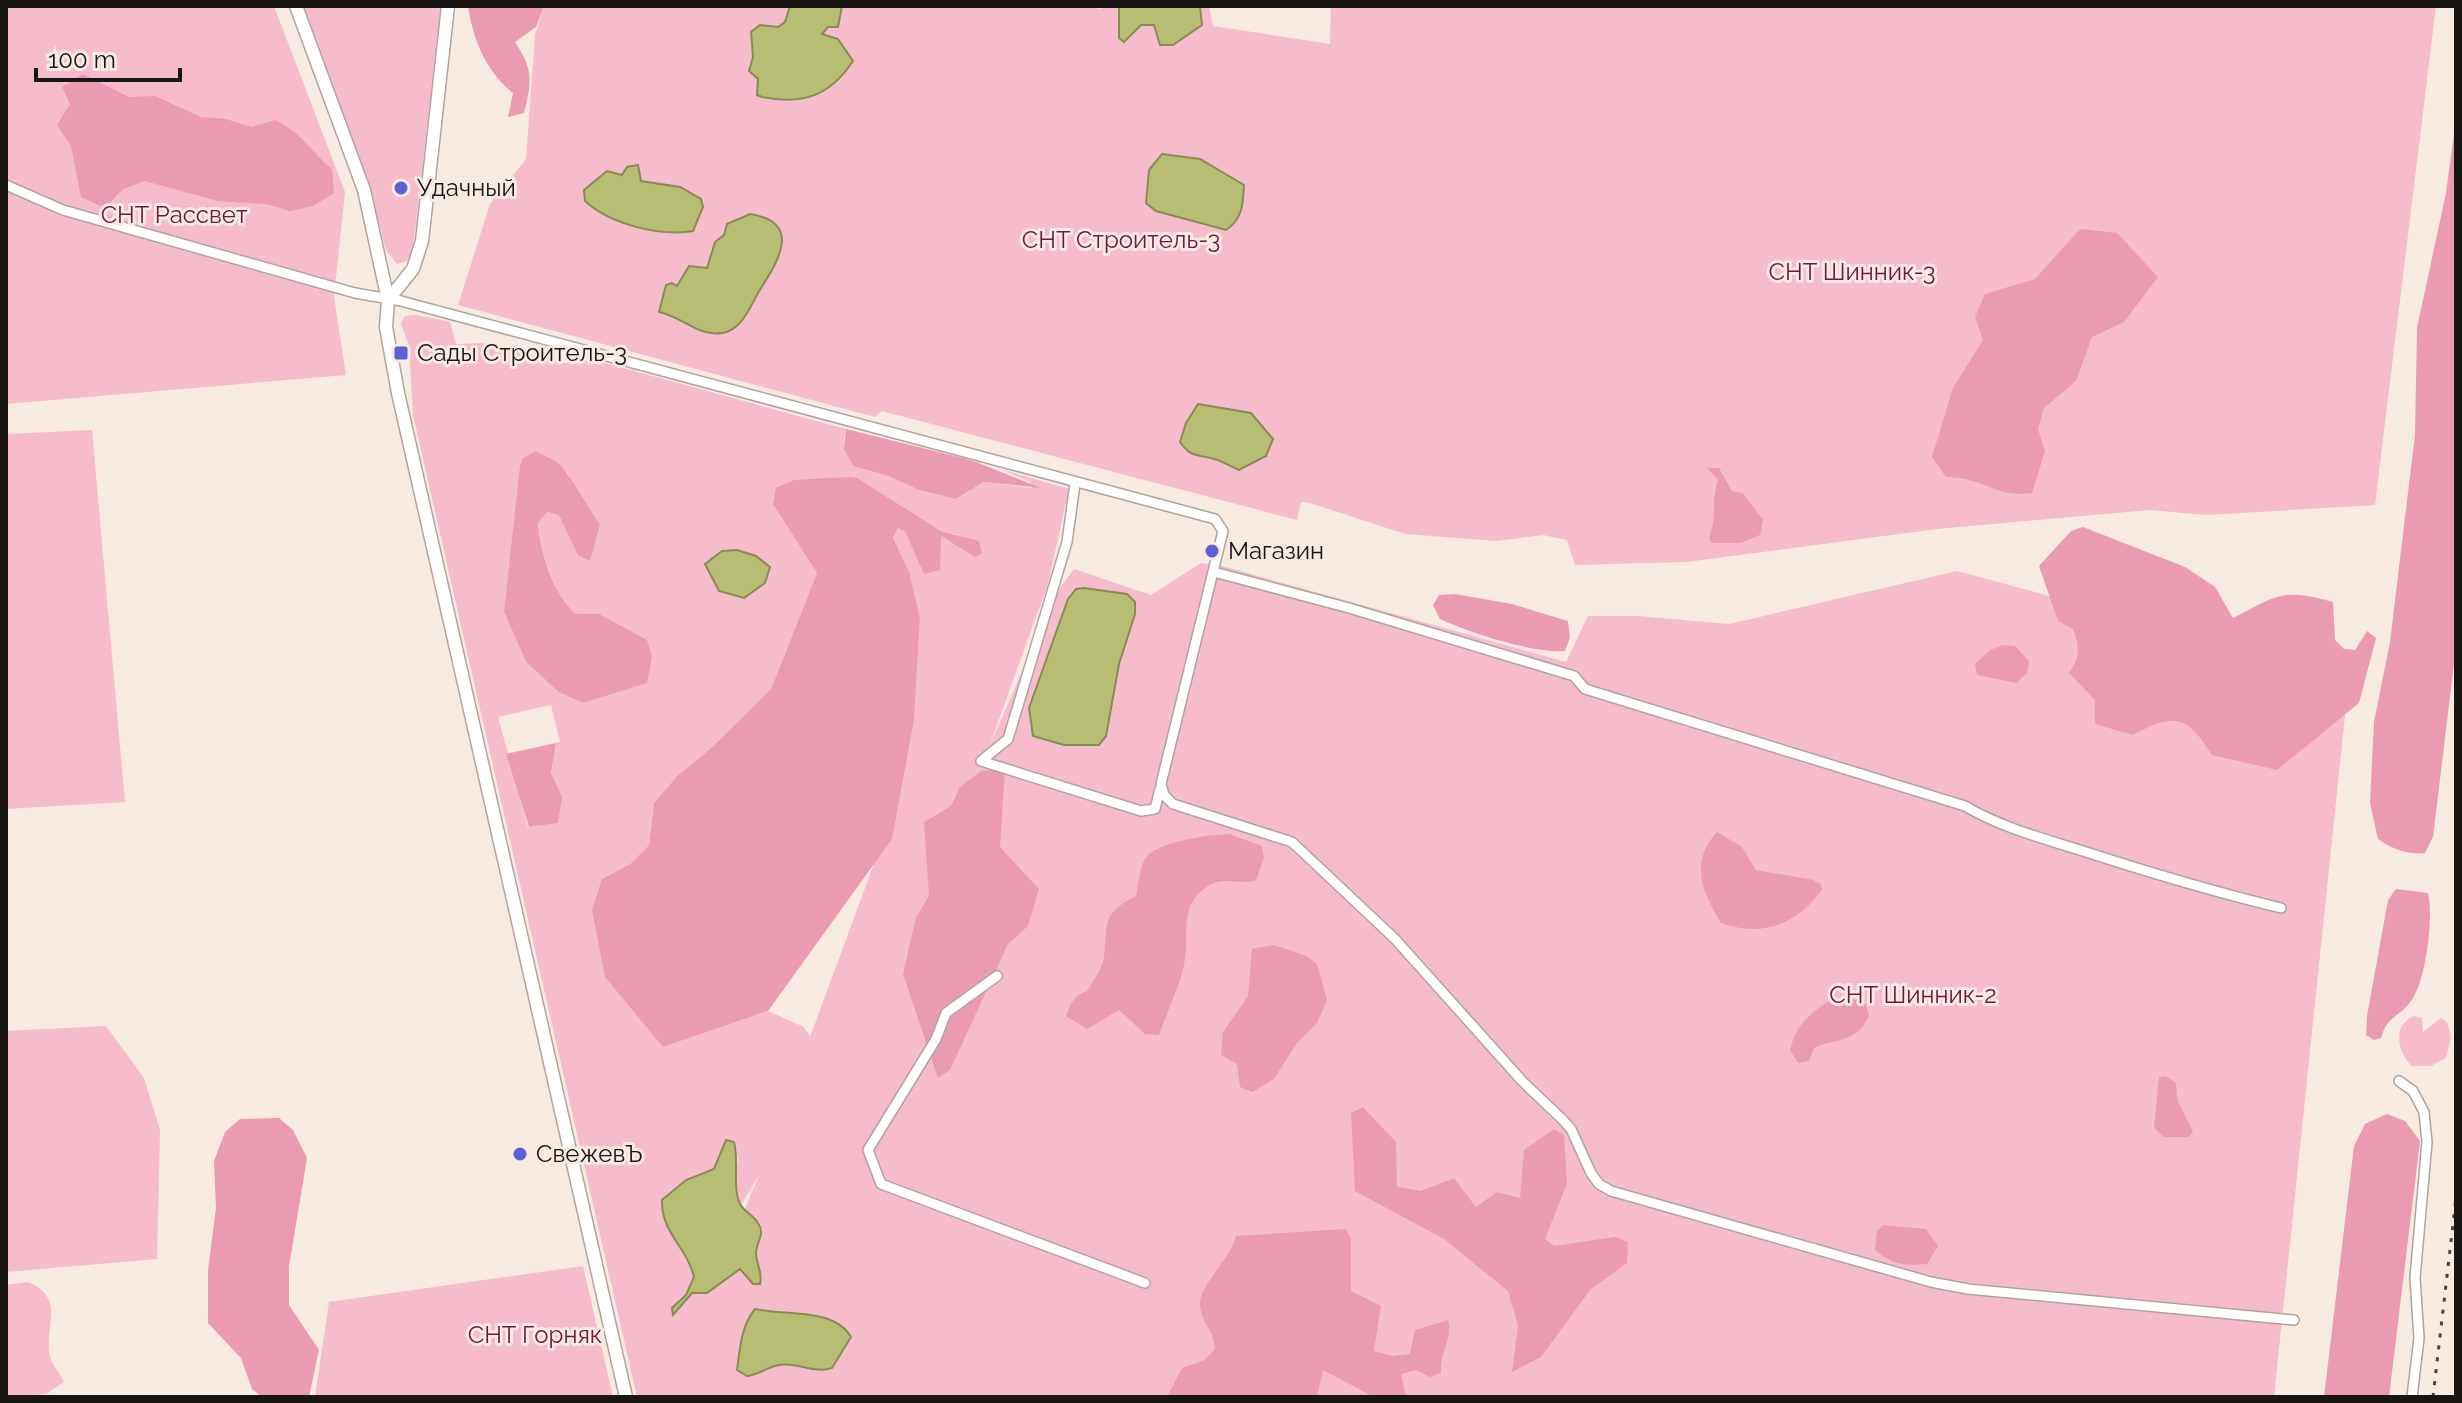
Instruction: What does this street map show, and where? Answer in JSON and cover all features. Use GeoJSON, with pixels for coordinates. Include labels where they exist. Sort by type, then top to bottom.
{"type":"FeatureCollection","features":[{"type":"Feature","properties":{"kind":"street"},"geometry":{"type":"LineString","coordinates":[[296,6],[364,190],[388,300],[386,327],[398,393],[626,1397]]}},
{"type":"Feature","properties":{"kind":"street"},"geometry":{"type":"LineString","coordinates":[[388,300],[413,269],[422,241],[448,6]]}},
{"type":"Feature","properties":{"kind":"street"},"geometry":{"type":"LineString","coordinates":[[6,185],[39,202],[93,219],[1215,519],[1223,531],[1155,809],[1141,811],[981,761],[1008,739],[1067,542],[1075,484]]}},
{"type":"Feature","properties":{"kind":"street"},"geometry":{"type":"LineString","coordinates":[[1214,572],[1349,608],[1574,676],[1585,689],[1965,806],[1985,818],[2041,838],[2182,883],[2281,908]]}},
{"type":"Feature","properties":{"kind":"street"},"geometry":{"type":"LineString","coordinates":[[1161,784],[1164,795],[1173,804],[1292,842],[1352,897],[1563,1120],[1571,1129],[1591,1173],[1599,1184],[1611,1191],[1931,1282],[1968,1289],[2294,1320]]}},
{"type":"Feature","properties":{"kind":"street"},"geometry":{"type":"LineString","coordinates":[[997,976],[946,1013],[936,1039],[868,1150],[881,1184],[1145,1283]]}},
{"type":"Feature","properties":{"kind":"street"},"geometry":{"type":"LineString","coordinates":[[2399,1081],[2413,1091],[2424,1112],[2427,1142],[2415,1278],[2419,1338],[2412,1397]]}},
{"type":"Feature","properties":{"kind":"green space","name":"СНТ Рассвет"},"geometry":{"type":"Polygon","coordinates":[[[6,6],[274,6],[345,192],[334,297],[346,375],[6,404],[6,6]]]}},
{"type":"Feature","properties":{"kind":"green space"},"geometry":{"type":"Polygon","coordinates":[[[302,6],[441,6],[412,253],[407,261],[397,264],[386,250],[366,176],[302,6]]]}},
{"type":"Feature","properties":{"kind":"green space"},"geometry":{"type":"Polygon","coordinates":[[[544,6],[1080,6],[1101,9],[1102,6],[1209,6],[1213,26],[1330,44],[1331,6],[2436,6],[2375,505],[2206,515],[2150,510],[1937,529],[1686,562],[1575,565],[1567,540],[1543,535],[1496,541],[1405,534],[1307,502],[1301,502],[1297,520],[882,411],[875,417],[458,305],[490,204],[526,159],[535,35],[544,6]]]}},
{"type":"Feature","properties":{"kind":"green space","name":"СНТ Шинник-2"},"geometry":{"type":"Polygon","coordinates":[[[416,315],[450,322],[456,344],[485,343],[561,363],[572,363],[580,356],[846,429],[844,440],[853,466],[888,476],[919,490],[957,499],[984,482],[1032,488],[1031,482],[1000,469],[1069,489],[1048,584],[989,747],[1057,592],[1074,569],[1151,595],[1201,563],[1222,566],[1566,662],[1588,616],[1638,616],[1729,624],[1957,571],[2349,677],[2274,1397],[637,1397],[413,415],[409,347],[401,323],[405,316],[416,315]],[[536,451],[504,612],[526,662],[599,614],[576,614],[560,595],[545,560],[538,523],[547,512],[600,524],[573,486],[568,473],[536,451]],[[856,478],[774,504],[817,573],[771,689],[711,748],[678,775],[654,803],[649,845],[630,864],[602,879],[663,1047],[768,1011],[804,1027],[810,1037],[889,823],[896,817],[914,721],[920,618],[893,538],[898,528],[940,536],[955,544],[959,535],[941,531],[856,478]],[[551,705],[498,717],[528,827],[541,826],[562,797],[551,774],[556,743],[560,742],[551,705]],[[738,1156],[718,1161],[714,1169],[686,1180],[685,1252],[694,1277],[686,1295],[672,1308],[673,1315],[692,1293],[711,1290],[760,1173],[740,1207],[736,1178],[738,1156]]]}},
{"type":"Feature","properties":{"kind":"green space"},"geometry":{"type":"Polygon","coordinates":[[[92,430],[125,802],[6,809],[6,434],[92,430]]]}},
{"type":"Feature","properties":{"kind":"green space"},"geometry":{"type":"Polygon","coordinates":[[[2414,1016],[2422,1018],[2423,1032],[2441,1018],[2447,1022],[2451,1037],[2446,1058],[2431,1066],[2412,1066],[2400,1046],[2402,1026],[2414,1016]]]}},
{"type":"Feature","properties":{"kind":"green space"},"geometry":{"type":"Polygon","coordinates":[[[106,1026],[144,1078],[160,1130],[157,1259],[6,1272],[6,1031],[106,1026]]]}},
{"type":"Feature","properties":{"kind":"green space","name":"СНТ Горняк"},"geometry":{"type":"Polygon","coordinates":[[[583,1266],[613,1397],[315,1397],[329,1302],[583,1266]]]}},
{"type":"Feature","properties":{"kind":"green space"},"geometry":{"type":"Polygon","coordinates":[[[28,1282],[40,1289],[51,1306],[49,1349],[51,1360],[64,1382],[46,1394],[6,1397],[6,1285],[28,1282]]]}},
{"type":"Feature","properties":{"kind":"shaded area"},"geometry":{"type":"Polygon","coordinates":[[[468,6],[544,6],[536,27],[515,42],[528,68],[524,113],[508,117],[513,93],[495,75],[482,54],[468,6]]]}},
{"type":"Feature","properties":{"kind":"shaded area"},"geometry":{"type":"Polygon","coordinates":[[[790,6],[842,6],[838,27],[828,27],[822,34],[838,39],[853,61],[835,83],[814,95],[790,100],[762,97],[757,95],[758,79],[749,71],[753,57],[751,32],[760,25],[778,27],[785,22],[790,6]]]}},
{"type":"Feature","properties":{"kind":"shaded area"},"geometry":{"type":"Polygon","coordinates":[[[1119,6],[1200,6],[1202,25],[1173,45],[1160,45],[1154,25],[1141,25],[1124,42],[1119,38],[1119,6]]]}},
{"type":"Feature","properties":{"kind":"shaded area"},"geometry":{"type":"Polygon","coordinates":[[[83,74],[129,97],[155,96],[201,117],[226,119],[251,127],[275,120],[299,136],[332,169],[334,193],[313,206],[290,211],[266,204],[218,201],[145,181],[123,189],[105,208],[81,197],[71,146],[57,125],[70,104],[62,87],[83,74]]]}},
{"type":"Feature","properties":{"kind":"shaded area"},"geometry":{"type":"Polygon","coordinates":[[[2456,119],[2456,647],[2433,837],[2425,853],[2412,853],[2378,839],[2370,803],[2374,722],[2390,642],[2415,435],[2417,328],[2446,193],[2456,119]]]}},
{"type":"Feature","properties":{"kind":"shaded area"},"geometry":{"type":"Polygon","coordinates":[[[1162,154],[1200,159],[1244,185],[1241,210],[1232,226],[1226,230],[1156,211],[1146,203],[1149,170],[1162,154]]]}},
{"type":"Feature","properties":{"kind":"shaded area"},"geometry":{"type":"Polygon","coordinates":[[[638,165],[641,181],[680,187],[701,199],[703,207],[693,231],[666,232],[636,227],[608,216],[585,201],[584,190],[607,171],[622,175],[627,167],[638,165]]]}},
{"type":"Feature","properties":{"kind":"shaded area"},"geometry":{"type":"Polygon","coordinates":[[[750,214],[766,218],[776,225],[782,244],[774,266],[741,322],[729,331],[713,333],[659,312],[666,285],[672,283],[677,286],[689,266],[707,268],[715,242],[724,235],[727,224],[750,214]]]}},
{"type":"Feature","properties":{"kind":"shaded area"},"geometry":{"type":"Polygon","coordinates":[[[2080,229],[2117,233],[2158,277],[2124,322],[2092,337],[2076,381],[2044,408],[2038,429],[2045,451],[2032,493],[2009,493],[1971,480],[1946,477],[1932,457],[1953,388],[1983,340],[1975,317],[1985,294],[2035,279],[2080,229]]]}},
{"type":"Feature","properties":{"kind":"shaded area"},"geometry":{"type":"Polygon","coordinates":[[[1198,404],[1251,413],[1273,439],[1266,456],[1239,470],[1188,451],[1180,442],[1186,423],[1198,404]]]}},
{"type":"Feature","properties":{"kind":"shaded area"},"geometry":{"type":"Polygon","coordinates":[[[846,429],[971,460],[1041,488],[984,482],[956,499],[919,490],[888,476],[853,466],[844,449],[846,429]]]}},
{"type":"Feature","properties":{"kind":"shaded area"},"geometry":{"type":"Polygon","coordinates":[[[536,451],[563,468],[600,524],[590,561],[578,555],[559,515],[547,512],[538,523],[545,560],[554,584],[576,614],[599,614],[647,640],[652,656],[647,683],[583,703],[559,692],[526,662],[504,612],[520,466],[523,458],[536,451]]]}},
{"type":"Feature","properties":{"kind":"shaded area"},"geometry":{"type":"Polygon","coordinates":[[[1707,468],[1719,468],[1732,491],[1743,493],[1763,520],[1760,535],[1740,543],[1712,543],[1709,538],[1718,480],[1707,468]]]}},
{"type":"Feature","properties":{"kind":"shaded area"},"geometry":{"type":"Polygon","coordinates":[[[857,478],[941,531],[979,541],[982,553],[975,557],[941,536],[940,570],[924,574],[905,531],[898,528],[893,538],[909,572],[920,618],[914,721],[892,839],[768,1011],[663,1047],[605,977],[592,910],[602,879],[630,864],[649,845],[654,803],[678,775],[711,748],[771,689],[817,573],[773,504],[776,488],[794,480],[857,478]]]}},
{"type":"Feature","properties":{"kind":"shaded area"},"geometry":{"type":"Polygon","coordinates":[[[2083,527],[2185,567],[2215,587],[2233,618],[2281,596],[2302,595],[2333,602],[2335,640],[2344,649],[2355,650],[2367,631],[2376,638],[2359,703],[2277,770],[2212,755],[2195,732],[2179,722],[2160,723],[2133,735],[2095,724],[2095,700],[2069,673],[2078,647],[2073,629],[2058,621],[2039,566],[2071,531],[2083,527]]]}},
{"type":"Feature","properties":{"kind":"shaded area"},"geometry":{"type":"Polygon","coordinates":[[[737,550],[756,556],[770,567],[765,583],[744,598],[719,591],[705,564],[722,551],[737,550]]]}},
{"type":"Feature","properties":{"kind":"shaded area"},"geometry":{"type":"Polygon","coordinates":[[[1076,589],[1127,594],[1135,602],[1135,614],[1119,664],[1106,736],[1099,745],[1064,745],[1033,736],[1029,708],[1068,599],[1076,589]]]}},
{"type":"Feature","properties":{"kind":"shaded area"},"geometry":{"type":"Polygon","coordinates":[[[1455,594],[1512,604],[1568,621],[1570,638],[1565,651],[1519,645],[1440,619],[1433,605],[1439,595],[1455,594]]]}},
{"type":"Feature","properties":{"kind":"shaded area"},"geometry":{"type":"Polygon","coordinates":[[[2003,645],[2015,646],[2029,661],[2027,673],[2016,683],[1977,675],[1975,664],[1990,650],[2003,645]]]}},
{"type":"Feature","properties":{"kind":"shaded area"},"geometry":{"type":"Polygon","coordinates":[[[556,743],[551,773],[562,797],[558,823],[529,827],[506,754],[556,743]]]}},
{"type":"Feature","properties":{"kind":"shaded area"},"geometry":{"type":"Polygon","coordinates":[[[1005,769],[1000,847],[1039,889],[1028,926],[1008,944],[950,1070],[938,1078],[903,974],[916,917],[929,896],[924,822],[951,806],[960,787],[981,771],[1005,769]]]}},
{"type":"Feature","properties":{"kind":"shaded area"},"geometry":{"type":"Polygon","coordinates":[[[1717,832],[1742,847],[1756,870],[1813,880],[1821,884],[1822,890],[1801,912],[1778,925],[1751,929],[1721,923],[1708,900],[1701,878],[1703,855],[1717,832]]]}},
{"type":"Feature","properties":{"kind":"shaded area"},"geometry":{"type":"Polygon","coordinates":[[[1229,834],[1262,846],[1264,858],[1256,880],[1214,883],[1194,899],[1187,920],[1182,974],[1159,1035],[1145,1034],[1119,1010],[1087,1029],[1066,1016],[1074,1000],[1087,991],[1100,970],[1108,920],[1117,908],[1136,896],[1145,859],[1171,843],[1229,834]]]}},
{"type":"Feature","properties":{"kind":"shaded area"},"geometry":{"type":"Polygon","coordinates":[[[2396,889],[2428,893],[2430,917],[2427,948],[2421,979],[2411,1001],[2390,1020],[2381,1038],[2374,1040],[2366,1035],[2367,1016],[2388,900],[2396,889]]]}},
{"type":"Feature","properties":{"kind":"shaded area"},"geometry":{"type":"Polygon","coordinates":[[[1274,945],[1307,956],[1317,964],[1327,1000],[1317,1023],[1297,1043],[1274,1079],[1252,1092],[1240,1087],[1237,1064],[1221,1055],[1223,1032],[1248,996],[1252,949],[1274,945]]]}},
{"type":"Feature","properties":{"kind":"shaded area"},"geometry":{"type":"Polygon","coordinates":[[[1833,999],[1853,999],[1866,1005],[1869,1016],[1852,1036],[1814,1048],[1809,1061],[1798,1063],[1790,1050],[1796,1033],[1811,1014],[1833,999]]]}},
{"type":"Feature","properties":{"kind":"shaded area"},"geometry":{"type":"Polygon","coordinates":[[[2166,1076],[2176,1083],[2177,1100],[2193,1131],[2189,1137],[2163,1137],[2154,1127],[2159,1077],[2166,1076]]]}},
{"type":"Feature","properties":{"kind":"shaded area"},"geometry":{"type":"Polygon","coordinates":[[[1363,1107],[1396,1142],[1397,1187],[1421,1191],[1454,1178],[1476,1207],[1497,1192],[1520,1198],[1524,1150],[1554,1129],[1564,1135],[1567,1183],[1545,1239],[1554,1246],[1615,1237],[1628,1242],[1627,1263],[1590,1290],[1541,1357],[1512,1372],[1518,1325],[1508,1291],[1444,1239],[1355,1191],[1351,1113],[1363,1107]]]}},
{"type":"Feature","properties":{"kind":"shaded area"},"geometry":{"type":"Polygon","coordinates":[[[2387,1114],[2405,1121],[2420,1141],[2389,1397],[2324,1397],[2354,1146],[2365,1124],[2387,1114]]]}},
{"type":"Feature","properties":{"kind":"shaded area"},"geometry":{"type":"Polygon","coordinates":[[[279,1118],[293,1130],[307,1158],[289,1266],[289,1305],[319,1350],[309,1397],[262,1397],[252,1389],[241,1358],[208,1323],[208,1270],[216,1208],[214,1161],[225,1132],[240,1119],[279,1118]]]}},
{"type":"Feature","properties":{"kind":"shaded area"},"geometry":{"type":"Polygon","coordinates":[[[726,1140],[734,1142],[739,1203],[760,1227],[756,1253],[760,1284],[753,1284],[740,1269],[707,1293],[692,1293],[673,1315],[672,1308],[686,1295],[694,1277],[666,1222],[662,1200],[686,1180],[714,1169],[726,1140]]]}},
{"type":"Feature","properties":{"kind":"shaded area"},"geometry":{"type":"Polygon","coordinates":[[[1883,1225],[1926,1229],[1938,1246],[1927,1264],[1893,1262],[1875,1250],[1877,1231],[1883,1225]]]}},
{"type":"Feature","properties":{"kind":"shaded area"},"geometry":{"type":"Polygon","coordinates":[[[1345,1229],[1351,1238],[1351,1291],[1381,1306],[1374,1351],[1392,1356],[1410,1354],[1415,1330],[1448,1320],[1449,1334],[1441,1373],[1430,1377],[1416,1370],[1401,1374],[1406,1397],[1374,1397],[1323,1370],[1317,1397],[1167,1397],[1182,1368],[1205,1360],[1215,1349],[1200,1302],[1236,1236],[1345,1229]]]}},
{"type":"Feature","properties":{"kind":"shaded area"},"geometry":{"type":"Polygon","coordinates":[[[755,1309],[821,1317],[843,1327],[851,1337],[832,1368],[819,1370],[779,1365],[747,1376],[737,1370],[744,1330],[755,1309]]]}},
{"type":"Feature","properties":{"kind":"railway"},"geometry":{"type":"LineString","coordinates":[[2433,1397],[2456,1198]]}},
{"type":"Feature","properties":{"kind":"place","name":"Удачный"},"geometry":{"type":"Point","coordinates":[401,188]}},
{"type":"Feature","properties":{"kind":"place","name":"Сады Строитель-3"},"geometry":{"type":"Point","coordinates":[401,353]}},
{"type":"Feature","properties":{"kind":"place","name":"Магазин"},"geometry":{"type":"Point","coordinates":[1212,551]}},
{"type":"Feature","properties":{"kind":"place","name":"СвежевЪ"},"geometry":{"type":"Point","coordinates":[520,1154]}},
{"type":"Feature","properties":{"kind":"park label","name":"СНТ Строитель-3"},"geometry":{"type":"Point","coordinates":[1121,240]}},
{"type":"Feature","properties":{"kind":"park label","name":"СНТ Шинник-3"},"geometry":{"type":"Point","coordinates":[1852,272]}}]}
